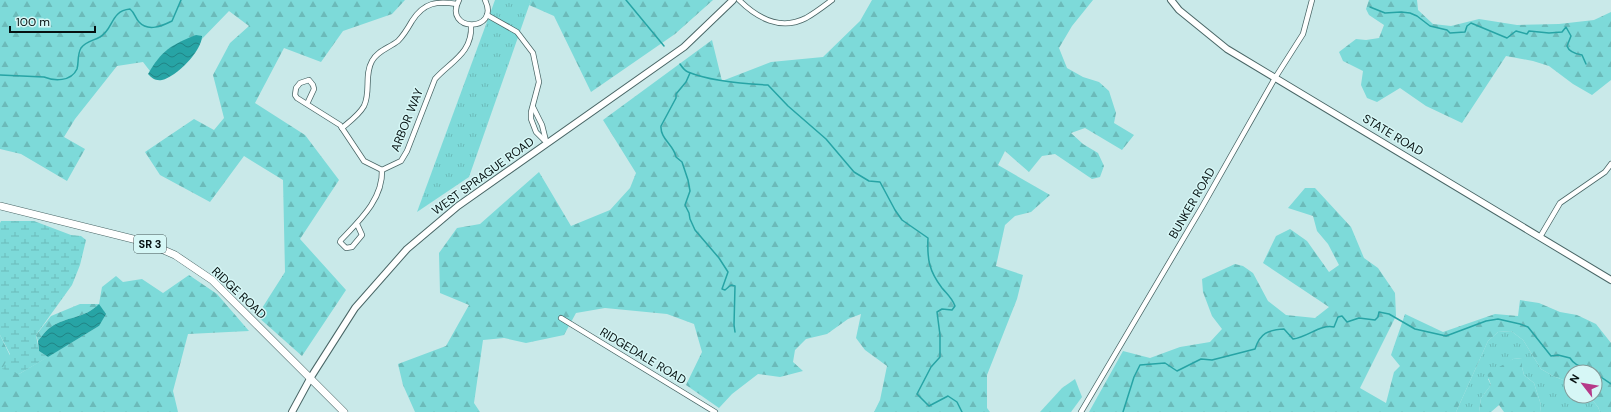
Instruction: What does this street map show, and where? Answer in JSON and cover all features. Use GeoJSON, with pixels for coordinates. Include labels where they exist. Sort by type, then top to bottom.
{"type":"FeatureCollection","features":[{"type":"Feature","properties":{"kind":"main road","name":"RIDGE ROAD"},"geometry":{"type":"LineString","coordinates":[[0,206],[145,242],[175,255],[212,280],[311,377],[344,412]]}},
{"type":"Feature","properties":{"kind":"street"},"geometry":{"type":"LineString","coordinates":[[342,128],[361,110],[364,105],[371,61],[380,51],[397,41],[405,34],[418,12],[430,4],[441,2],[458,2],[456,9],[459,18],[466,24],[471,25],[481,23],[487,15],[488,10],[485,0]]}},
{"type":"Feature","properties":{"kind":"street","name":"WEST SPRAGUE ROAD"},"geometry":{"type":"LineString","coordinates":[[292,412],[311,377],[359,302],[407,249],[458,206],[684,47],[733,0]]}},
{"type":"Feature","properties":{"kind":"street"},"geometry":{"type":"LineString","coordinates":[[739,0],[758,16],[782,23],[806,18],[832,0]]}},
{"type":"Feature","properties":{"kind":"street","name":"STATE ROAD"},"geometry":{"type":"LineString","coordinates":[[1171,0],[1179,10],[1227,49],[1611,280]]}},
{"type":"Feature","properties":{"kind":"street","name":"BUNKER ROAD"},"geometry":{"type":"LineString","coordinates":[[1081,412],[1202,207],[1275,78],[1303,34],[1312,0]]}},
{"type":"Feature","properties":{"kind":"street"},"geometry":{"type":"LineString","coordinates":[[487,15],[517,32],[533,53],[539,82],[531,119],[536,132],[547,143]]}},
{"type":"Feature","properties":{"kind":"street","name":"ARBOR WAY"},"geometry":{"type":"LineString","coordinates":[[382,170],[401,161],[407,151],[435,79],[442,70],[460,58],[466,47],[471,32],[471,25]]}},
{"type":"Feature","properties":{"kind":"street"},"geometry":{"type":"LineString","coordinates":[[307,104],[314,89],[309,80],[304,80],[296,88],[296,98],[340,125],[364,161],[382,170],[380,190],[371,206],[340,242],[346,248],[352,247],[362,235],[357,224]]}},
{"type":"Feature","properties":{"kind":"street"},"geometry":{"type":"LineString","coordinates":[[1540,237],[1560,203],[1605,172],[1611,164]]}},
{"type":"Feature","properties":{"kind":"street","name":"RIDGEDALE ROAD"},"geometry":{"type":"LineString","coordinates":[[561,318],[715,412]]}},
{"type":"Feature","properties":{"kind":"green space"},"geometry":{"type":"Polygon","coordinates":[[[0,0],[405,0],[392,14],[343,31],[321,62],[284,48],[255,103],[305,135],[339,180],[300,239],[346,290],[302,356],[257,316],[285,272],[283,180],[244,156],[210,202],[160,175],[145,152],[194,119],[214,130],[224,118],[213,75],[230,43],[249,26],[229,11],[168,74],[153,75],[143,62],[117,66],[75,119],[64,137],[85,149],[67,181],[21,154],[0,149],[0,0]]]}},
{"type":"Feature","properties":{"kind":"green space"},"geometry":{"type":"Polygon","coordinates":[[[495,0],[531,0],[469,177],[417,212],[495,0]]]}},
{"type":"Feature","properties":{"kind":"green space"},"geometry":{"type":"Polygon","coordinates":[[[531,0],[713,0],[675,34],[591,92],[554,16],[529,5],[531,0]]]}},
{"type":"Feature","properties":{"kind":"green space"},"geometry":{"type":"Polygon","coordinates":[[[872,0],[1093,0],[1072,26],[1059,48],[1067,68],[1083,77],[1099,82],[1109,91],[1116,113],[1114,123],[1134,135],[1122,150],[1085,128],[1071,133],[1083,144],[1098,153],[1104,166],[1100,177],[1092,179],[1055,154],[1042,156],[1029,172],[1005,151],[998,165],[1050,195],[1031,212],[1015,216],[1005,225],[996,266],[1023,275],[1017,299],[987,375],[987,408],[990,412],[874,412],[880,400],[887,366],[865,350],[856,338],[861,314],[848,319],[827,334],[806,339],[795,350],[793,362],[803,371],[780,377],[758,374],[732,394],[719,408],[686,385],[702,352],[694,324],[667,314],[605,308],[576,313],[564,335],[526,343],[504,338],[483,340],[474,403],[480,412],[415,412],[403,385],[398,364],[446,346],[469,305],[440,293],[439,253],[457,228],[480,224],[539,172],[571,226],[610,210],[630,188],[636,173],[603,120],[712,40],[722,81],[771,62],[823,57],[860,21],[872,0]]]}},
{"type":"Feature","properties":{"kind":"green space"},"geometry":{"type":"Polygon","coordinates":[[[1369,0],[1417,0],[1418,10],[1433,24],[1451,26],[1479,19],[1517,25],[1559,24],[1594,20],[1611,12],[1611,80],[1592,95],[1573,84],[1549,66],[1533,61],[1506,56],[1462,123],[1426,106],[1400,88],[1377,102],[1367,98],[1361,85],[1363,71],[1343,61],[1339,52],[1356,39],[1366,40],[1379,38],[1384,25],[1369,15],[1366,9],[1369,0]]]}},
{"type":"Feature","properties":{"kind":"green space"},"geometry":{"type":"Polygon","coordinates":[[[1305,188],[1315,188],[1351,227],[1364,258],[1378,268],[1395,293],[1396,316],[1360,388],[1386,403],[1394,372],[1400,366],[1391,355],[1405,314],[1443,332],[1495,314],[1518,316],[1520,300],[1539,303],[1560,312],[1577,315],[1596,324],[1611,343],[1611,412],[1600,412],[1596,404],[1603,404],[1603,364],[1563,364],[1563,380],[1541,369],[1523,340],[1511,331],[1498,332],[1488,341],[1456,412],[1089,412],[1123,351],[1150,358],[1180,347],[1210,342],[1222,329],[1212,316],[1203,292],[1202,279],[1235,264],[1243,266],[1253,273],[1268,301],[1286,315],[1315,318],[1329,307],[1263,263],[1276,236],[1290,229],[1307,241],[1329,272],[1339,265],[1328,244],[1317,231],[1313,216],[1288,208],[1305,188]]]}},
{"type":"Feature","properties":{"kind":"green space"},"geometry":{"type":"Polygon","coordinates":[[[1,221],[34,221],[71,235],[81,236],[86,240],[80,265],[72,285],[36,335],[39,351],[48,357],[19,374],[2,369],[10,354],[0,335],[1,221]]]}},
{"type":"Feature","properties":{"kind":"green space"},"geometry":{"type":"Polygon","coordinates":[[[189,275],[217,294],[249,331],[188,334],[173,391],[178,412],[0,412],[0,335],[19,374],[99,326],[99,304],[102,287],[116,276],[123,282],[142,279],[163,293],[189,275]]]}},
{"type":"Feature","properties":{"kind":"green space"},"geometry":{"type":"Polygon","coordinates":[[[80,304],[99,304],[81,315],[57,323],[46,331],[38,341],[36,335],[51,316],[80,304]]]}},
{"type":"Feature","properties":{"kind":"green space"},"geometry":{"type":"Polygon","coordinates":[[[1511,331],[1523,340],[1541,369],[1563,380],[1563,404],[1596,404],[1600,412],[1540,412],[1541,405],[1534,383],[1524,375],[1522,358],[1513,359],[1488,379],[1491,385],[1481,398],[1479,412],[1456,412],[1488,341],[1498,332],[1511,331]]]}},
{"type":"Feature","properties":{"kind":"green space"},"geometry":{"type":"Polygon","coordinates":[[[1522,358],[1524,375],[1534,383],[1541,405],[1540,412],[1504,412],[1499,405],[1491,412],[1479,412],[1481,398],[1491,385],[1487,374],[1513,359],[1522,358]]]}},
{"type":"Feature","properties":{"kind":"green space"},"geometry":{"type":"Polygon","coordinates":[[[1075,379],[1082,397],[1071,412],[1040,412],[1062,388],[1075,379]]]}},
{"type":"Feature","properties":{"kind":"water"},"geometry":{"type":"Polygon","coordinates":[[[196,35],[202,36],[198,49],[181,69],[168,78],[162,80],[156,80],[148,74],[158,59],[168,49],[196,35]]]}},
{"type":"Feature","properties":{"kind":"water"},"geometry":{"type":"Polygon","coordinates":[[[99,304],[106,314],[99,326],[48,357],[39,351],[38,341],[49,328],[57,323],[81,315],[99,304]]]}},
{"type":"Feature","properties":{"kind":"waterway"},"geometry":{"type":"LineString","coordinates":[[0,75],[44,77],[57,80],[67,78],[77,69],[81,48],[85,44],[104,34],[119,13],[130,9],[143,25],[147,27],[155,27],[172,21],[181,0]]}},
{"type":"Feature","properties":{"kind":"waterway"},"geometry":{"type":"LineString","coordinates":[[626,0],[664,46]]}},
{"type":"Feature","properties":{"kind":"waterway"},"geometry":{"type":"LineString","coordinates":[[1370,7],[1385,13],[1410,13],[1417,16],[1430,26],[1447,30],[1450,33],[1465,32],[1467,26],[1471,23],[1507,38],[1516,31],[1527,34],[1529,31],[1549,33],[1562,32],[1566,27],[1571,36],[1567,46],[1569,50],[1582,55],[1586,64]]}},
{"type":"Feature","properties":{"kind":"waterway"},"geometry":{"type":"LineString","coordinates":[[680,64],[687,71],[707,78],[738,83],[768,85],[788,106],[826,139],[854,172],[869,181],[880,182],[902,220],[928,238],[929,259],[934,276],[955,306],[952,310],[942,309],[937,312],[940,335],[940,357],[931,367],[917,394],[929,406],[948,396],[957,402],[962,412]]}},
{"type":"Feature","properties":{"kind":"waterway"},"geometry":{"type":"LineString","coordinates":[[690,73],[686,82],[676,94],[676,98],[661,126],[661,131],[673,149],[676,157],[682,162],[690,191],[685,205],[695,230],[719,258],[728,272],[722,289],[725,290],[731,285],[735,286],[735,332]]}},
{"type":"Feature","properties":{"kind":"waterway"},"geometry":{"type":"LineString","coordinates":[[1123,412],[1134,377],[1140,365],[1165,363],[1177,371],[1201,359],[1212,360],[1255,349],[1259,339],[1265,333],[1273,330],[1284,329],[1293,339],[1324,327],[1334,327],[1338,317],[1342,316],[1347,322],[1359,318],[1375,320],[1378,317],[1379,312],[1389,314],[1415,329],[1446,336],[1486,321],[1498,319],[1520,324],[1528,327],[1551,356],[1558,355],[1570,358],[1575,364]]}},
{"type":"Feature","properties":{"kind":"waterway"},"geometry":{"type":"LineString","coordinates":[[1603,378],[1611,384]]}}]}
